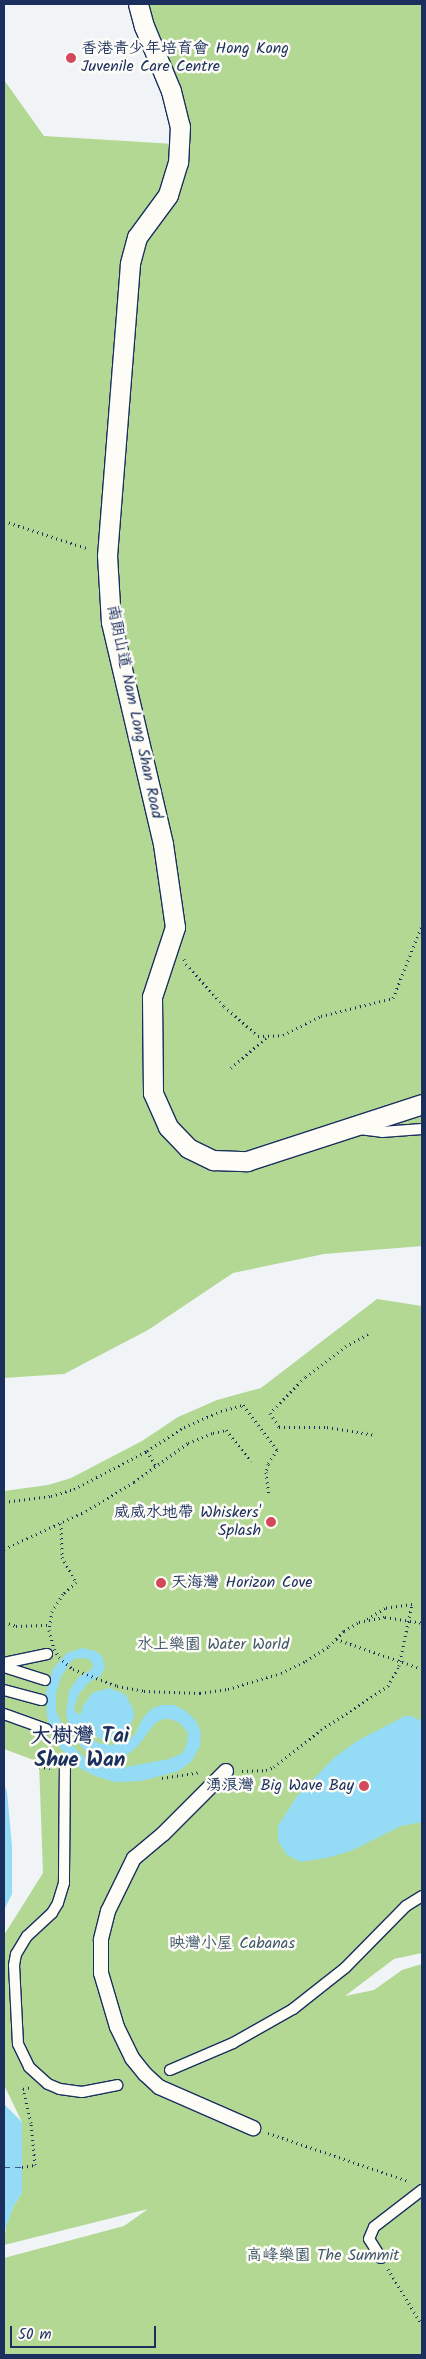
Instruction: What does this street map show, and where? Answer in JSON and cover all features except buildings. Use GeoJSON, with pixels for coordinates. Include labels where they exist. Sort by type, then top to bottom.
{"type":"FeatureCollection","features":[{"type":"Feature","properties":{"kind":"street","name":"南朗山道 Nam Long Shan Road"},"geometry":{"type":"LineString","coordinates":[[138,4],[144,26],[171,91],[180,126],[178,162],[168,195],[137,236],[130,264],[107,546],[111,622],[163,844],[175,927],[152,996],[154,1093],[168,1126],[188,1148],[213,1160],[247,1161],[422,1104]]}},
{"type":"Feature","properties":{"kind":"street"},"geometry":{"type":"LineString","coordinates":[[226,1771],[163,1834],[134,1858],[108,1911],[101,1940],[101,1973],[117,2027],[132,2058],[145,2074],[159,2087],[253,2128]]}},
{"type":"Feature","properties":{"kind":"lane"},"geometry":{"type":"LineString","coordinates":[[348,1127],[382,1132],[422,1129]]}},
{"type":"Feature","properties":{"kind":"lane"},"geometry":{"type":"LineString","coordinates":[[4,1663],[47,1654]]}},
{"type":"Feature","properties":{"kind":"lane"},"geometry":{"type":"LineString","coordinates":[[4,1667],[45,1680]]}},
{"type":"Feature","properties":{"kind":"lane"},"geometry":{"type":"LineString","coordinates":[[4,1690],[42,1700]]}},
{"type":"Feature","properties":{"kind":"lane"},"geometry":{"type":"LineString","coordinates":[[4,1714],[46,1729]]}},
{"type":"Feature","properties":{"kind":"lane"},"geometry":{"type":"LineString","coordinates":[[66,1760],[65,1873],[62,1893],[52,1913],[20,1944],[14,1965],[18,2044],[29,2067],[48,2084],[66,2090],[82,2092],[117,2085]]}},
{"type":"Feature","properties":{"kind":"lane"},"geometry":{"type":"LineString","coordinates":[[170,2070],[233,2043],[293,2009],[345,1968],[406,1906],[422,1896]]}},
{"type":"Feature","properties":{"kind":"lane"},"geometry":{"type":"LineString","coordinates":[[381,2258],[370,2239],[374,2227],[422,2190]]}},
{"type":"Feature","properties":{"kind":"path"},"geometry":{"type":"LineString","coordinates":[[4,521],[107,546]]}},
{"type":"Feature","properties":{"kind":"path"},"geometry":{"type":"LineString","coordinates":[[175,927],[186,964],[224,1006],[258,1036],[269,1036],[283,1035],[321,1016],[393,998],[422,926]]}},
{"type":"Feature","properties":{"kind":"path"},"geometry":{"type":"LineString","coordinates":[[231,1068],[269,1036]]}},
{"type":"Feature","properties":{"kind":"path"},"geometry":{"type":"LineString","coordinates":[[368,1334],[346,1346],[312,1371],[270,1413],[279,1427],[327,1427],[375,1435]]}},
{"type":"Feature","properties":{"kind":"path"},"geometry":{"type":"LineString","coordinates":[[4,1502],[51,1496],[74,1489],[148,1450],[190,1424],[243,1405],[277,1450],[268,1464],[266,1472],[269,1496]]}},
{"type":"Feature","properties":{"kind":"path"},"geometry":{"type":"LineString","coordinates":[[4,1549],[61,1524],[110,1497],[194,1440],[226,1430],[250,1460]]}},
{"type":"Feature","properties":{"kind":"path"},"geometry":{"type":"LineString","coordinates":[[148,1450],[156,1466]]}},
{"type":"Feature","properties":{"kind":"path"},"geometry":{"type":"LineString","coordinates":[[61,1524],[62,1557],[76,1582],[57,1602],[50,1625],[54,1649],[73,1669],[117,1686],[172,1693],[218,1690],[255,1682],[306,1661],[329,1646],[344,1631],[385,1608],[412,1604],[399,1666],[388,1686],[320,1730],[274,1768],[260,1770]]}},
{"type":"Feature","properties":{"kind":"path"},"geometry":{"type":"LineString","coordinates":[[365,1620],[385,1617],[422,1622]]}},
{"type":"Feature","properties":{"kind":"path"},"geometry":{"type":"LineString","coordinates":[[4,1622],[16,1626],[50,1625]]}},
{"type":"Feature","properties":{"kind":"path"},"geometry":{"type":"LineString","coordinates":[[336,1639],[422,1669]]}},
{"type":"Feature","properties":{"kind":"path"},"geometry":{"type":"LineString","coordinates":[[22,2167],[35,2165],[31,2123],[23,2088],[48,2084]]}},
{"type":"Feature","properties":{"kind":"path"},"geometry":{"type":"LineString","coordinates":[[253,2128],[413,2183]]}},
{"type":"Feature","properties":{"kind":"path"},"geometry":{"type":"LineString","coordinates":[[381,2258],[422,2325]]}},
{"type":"Feature","properties":{"kind":"green space"},"geometry":{"type":"Polygon","coordinates":[[[143,4],[422,4],[422,1246],[324,1254],[233,1273],[148,1330],[64,1374],[4,1378],[4,80],[44,136],[191,145],[143,4]]]}},
{"type":"Feature","properties":{"kind":"green space","name":"水上樂園 Water World"},"geometry":{"type":"Polygon","coordinates":[[[377,1299],[422,1306],[422,1953],[394,1959],[345,1996],[374,1990],[402,1970],[422,1964],[422,2355],[4,2355],[4,2258],[124,2226],[148,2209],[4,2245],[6,2225],[13,2207],[22,2193],[22,2122],[4,2085],[4,1935],[43,1873],[39,1762],[4,1749],[4,1491],[48,1485],[71,1478],[142,1441],[178,1417],[217,1400],[261,1388],[377,1299]]]}},
{"type":"Feature","properties":{"kind":"water"},"geometry":{"type":"Polygon","coordinates":[[[82,1648],[95,1651],[102,1656],[105,1668],[101,1675],[88,1683],[79,1694],[74,1708],[76,1713],[81,1714],[83,1706],[92,1693],[109,1688],[125,1694],[133,1709],[134,1717],[126,1733],[119,1738],[102,1740],[87,1731],[85,1732],[86,1735],[98,1743],[112,1745],[128,1741],[135,1734],[143,1718],[151,1709],[161,1705],[174,1705],[186,1711],[196,1721],[201,1732],[200,1746],[192,1761],[179,1771],[141,1781],[115,1782],[95,1776],[74,1765],[59,1746],[52,1733],[47,1716],[46,1692],[53,1669],[67,1653],[82,1648]],[[79,1658],[72,1660],[61,1677],[56,1694],[56,1711],[72,1745],[84,1757],[110,1766],[126,1767],[169,1759],[183,1753],[188,1733],[180,1723],[170,1719],[163,1719],[155,1723],[138,1746],[126,1756],[108,1758],[88,1753],[77,1742],[70,1730],[66,1714],[69,1691],[78,1678],[92,1669],[93,1664],[89,1659],[79,1658]]]}},
{"type":"Feature","properties":{"kind":"water","name":"湧浪灣 Big Wave Bay"},"geometry":{"type":"Polygon","coordinates":[[[405,1716],[411,1716],[422,1721],[422,1822],[401,1826],[353,1850],[331,1857],[301,1862],[287,1855],[278,1841],[278,1826],[297,1796],[335,1757],[357,1741],[405,1716]]]}},
{"type":"Feature","properties":{"kind":"water"},"geometry":{"type":"Polygon","coordinates":[[[4,1783],[7,1792],[12,1847],[12,1894],[4,1910],[4,1783]]]}},
{"type":"Feature","properties":{"kind":"water"},"geometry":{"type":"Polygon","coordinates":[[[4,2104],[22,2122],[22,2193],[13,2207],[4,2233],[4,2104]]]}},
{"type":"Feature","properties":{"kind":"ferry route"},"geometry":{"type":"LineString","coordinates":[[4,2167],[22,2167]]}},
{"type":"Feature","properties":{"kind":"place","name":"香港青少年培育會 Hong Kong Juvenile Care Centre"},"geometry":{"type":"Point","coordinates":[71,58]}},
{"type":"Feature","properties":{"kind":"place","name":"威威水地帶 Whiskers' Splash"},"geometry":{"type":"Point","coordinates":[271,1522]}},
{"type":"Feature","properties":{"kind":"place","name":"天海灣 Horizon Cove"},"geometry":{"type":"Point","coordinates":[161,1583]}},
{"type":"Feature","properties":{"kind":"place","name":"湧浪灣 Big Wave Bay"},"geometry":{"type":"Point","coordinates":[364,1786]}},
{"type":"Feature","properties":{"kind":"district","name":"大樹灣 Tai Shue Wan"},"geometry":{"type":"Point","coordinates":[80,1749]}},
{"type":"Feature","properties":{"kind":"park label","name":"映灣小屋 Cabanas"},"geometry":{"type":"Point","coordinates":[232,1944]}},
{"type":"Feature","properties":{"kind":"park label","name":"高峰樂園 The Summit"},"geometry":{"type":"Point","coordinates":[323,2256]}}]}
